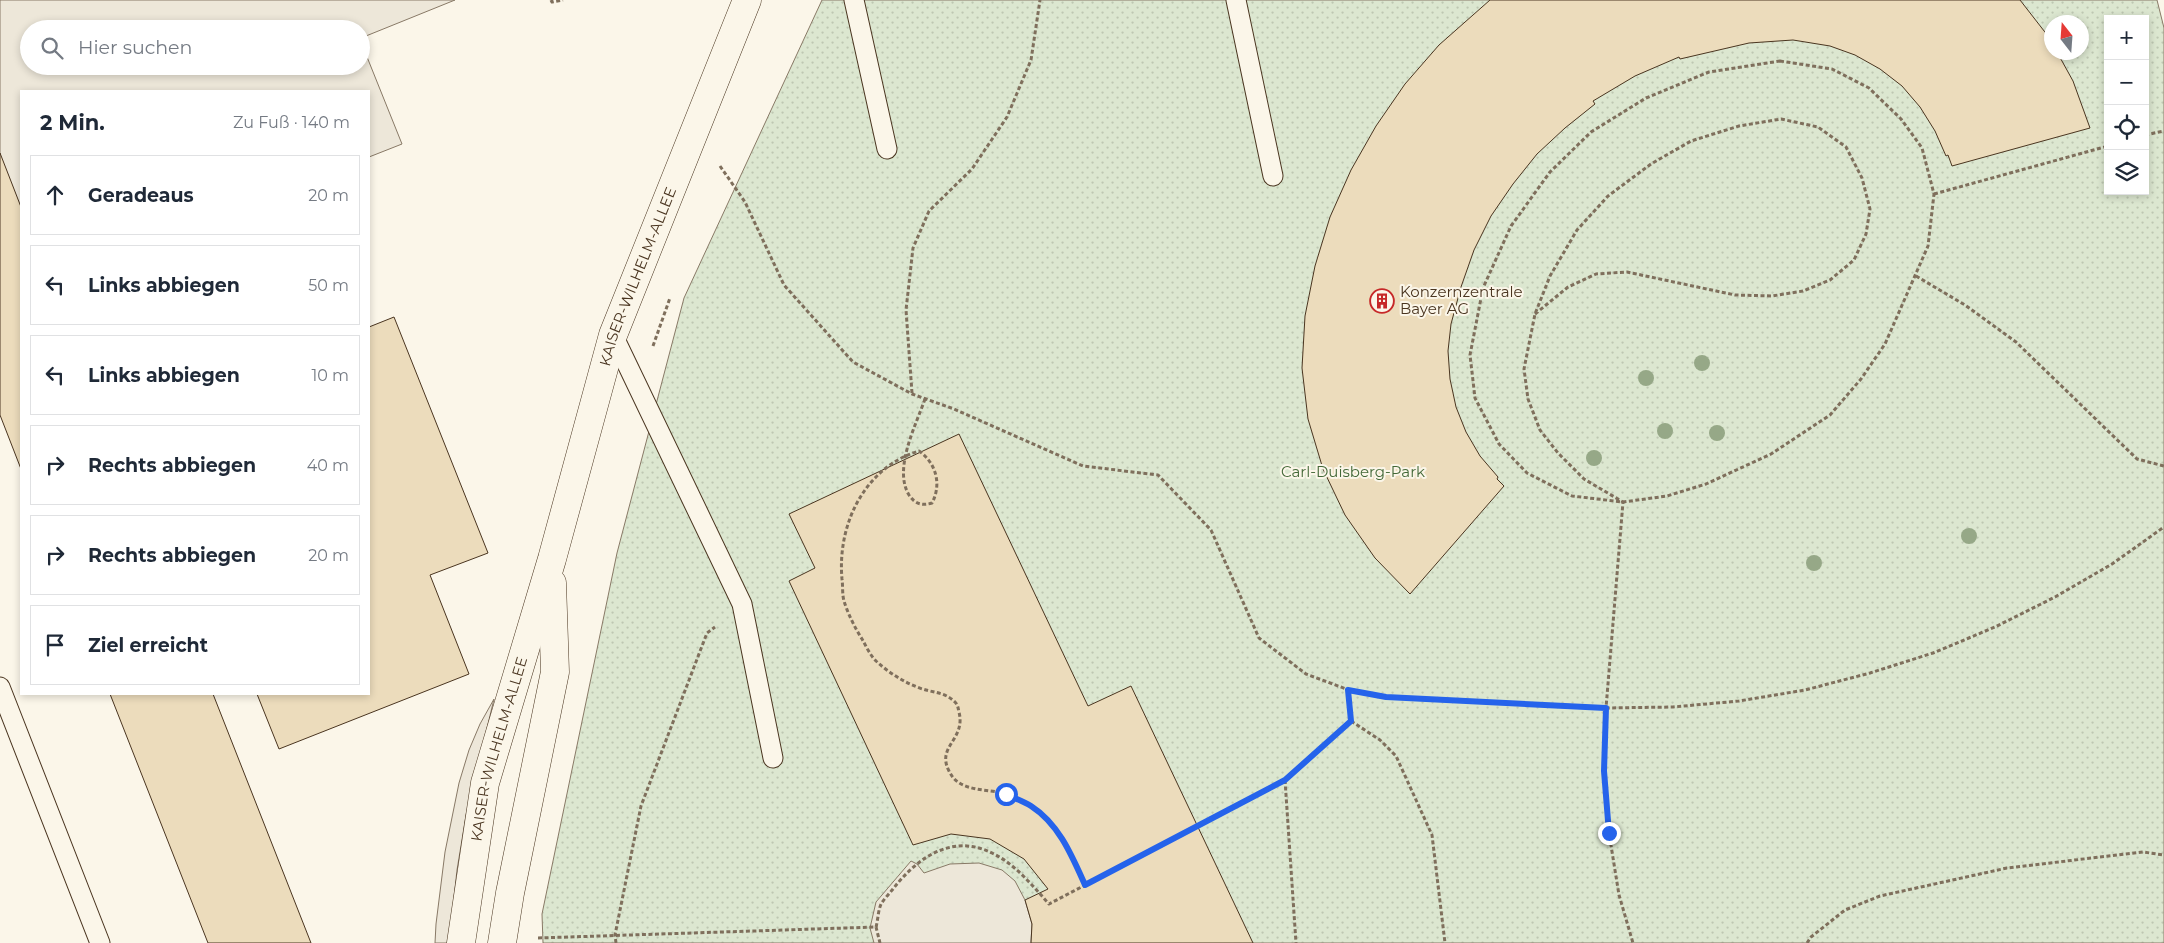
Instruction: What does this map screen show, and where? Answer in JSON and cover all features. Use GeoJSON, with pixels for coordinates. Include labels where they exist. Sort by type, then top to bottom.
{"type":"FeatureCollection","features":[{"type":"Feature","properties":{"kind":"street","name":"KAISER-WILHELM-ALLEE"},"geometry":{"type":"LineString","coordinates":[[461,943],[485,783],[552,560],[613,335],[747,0]]}},
{"type":"Feature","properties":{"kind":"street","name":"KAISER-WILHELM-ALLEE"},"geometry":{"type":"LineString","coordinates":[[502,941],[555,672],[552,560]]}},
{"type":"Feature","properties":{"kind":"lane"},"geometry":{"type":"LineString","coordinates":[[854,0],[888,149]]}},
{"type":"Feature","properties":{"kind":"lane"},"geometry":{"type":"LineString","coordinates":[[1236,0],[1273,176]]}},
{"type":"Feature","properties":{"kind":"lane"},"geometry":{"type":"LineString","coordinates":[[613,335],[742,604],[773,758]]}},
{"type":"Feature","properties":{"kind":"lane"},"geometry":{"type":"LineString","coordinates":[[0,687],[100,943]]}},
{"type":"Feature","properties":{"kind":"path"},"geometry":{"type":"LineString","coordinates":[[551,0],[552,2],[563,0]]}},
{"type":"Feature","properties":{"kind":"path"},"geometry":{"type":"LineString","coordinates":[[912,394],[906,310],[913,248],[929,211],[972,169],[1007,117],[1031,60],[1040,0]]}},
{"type":"Feature","properties":{"kind":"path"},"geometry":{"type":"LineString","coordinates":[[1780,61],[1832,69],[1869,88],[1901,119],[1922,148],[1934,194],[1928,246],[1885,344],[1861,379],[1830,415],[1771,454],[1706,484],[1667,496],[1623,502],[1572,496],[1527,473],[1499,444],[1475,398],[1470,355],[1483,288],[1511,226],[1550,172],[1592,132],[1646,98],[1709,72],[1780,61]]}},
{"type":"Feature","properties":{"kind":"path"},"geometry":{"type":"LineString","coordinates":[[1536,314],[1568,287],[1596,274],[1627,272],[1735,295],[1772,296],[1803,291],[1830,280],[1854,260],[1866,234],[1870,209],[1862,178],[1846,147],[1818,127],[1781,119],[1738,126],[1691,141],[1651,164],[1608,196],[1577,230],[1550,276],[1536,314],[1524,369],[1528,399],[1540,430],[1558,453],[1584,479],[1623,502]]}},
{"type":"Feature","properties":{"kind":"path"},"geometry":{"type":"LineString","coordinates":[[2149,135],[2164,131]]}},
{"type":"Feature","properties":{"kind":"path"},"geometry":{"type":"LineString","coordinates":[[1934,194],[2104,147]]}},
{"type":"Feature","properties":{"kind":"path"},"geometry":{"type":"LineString","coordinates":[[716,159],[745,202],[784,286],[853,362],[912,394],[954,409],[1082,466],[1158,475],[1211,530],[1259,638],[1306,674],[1348,690],[1386,697],[1606,708],[1672,707],[1739,701],[1805,690],[1870,674],[1933,653],[1995,627],[2055,597],[2112,564],[2164,527]]}},
{"type":"Feature","properties":{"kind":"path"},"geometry":{"type":"LineString","coordinates":[[1916,276],[1965,305],[2016,342],[2137,459],[2164,466]]}},
{"type":"Feature","properties":{"kind":"path"},"geometry":{"type":"LineString","coordinates":[[925,399],[905,455],[903,470],[905,488],[913,501],[924,505],[932,503],[936,494],[938,481],[933,466],[928,457],[919,451],[905,455],[894,461],[871,481],[856,506],[843,538],[841,571],[844,600],[857,630],[875,659],[896,676],[919,688],[942,692],[957,703],[961,720],[958,734],[949,746],[945,759],[949,772],[960,784],[1006,794],[1032,807],[1055,829],[1071,852],[1085,885]]}},
{"type":"Feature","properties":{"kind":"path"},"geometry":{"type":"LineString","coordinates":[[1623,502],[1606,708],[1604,771],[1609,833],[1620,895],[1633,943]]}},
{"type":"Feature","properties":{"kind":"path"},"geometry":{"type":"LineString","coordinates":[[616,943],[615,935],[640,806],[707,633],[742,604]]}},
{"type":"Feature","properties":{"kind":"path"},"geometry":{"type":"LineString","coordinates":[[1348,690],[1351,721]]}},
{"type":"Feature","properties":{"kind":"path"},"geometry":{"type":"LineString","coordinates":[[880,943],[876,927],[881,904],[900,880],[916,864],[938,850],[963,845],[992,852],[1019,872],[1049,904],[1285,780],[1351,721]]}},
{"type":"Feature","properties":{"kind":"path"},"geometry":{"type":"LineString","coordinates":[[1351,721],[1380,740],[1396,756],[1432,835],[1445,943]]}},
{"type":"Feature","properties":{"kind":"path"},"geometry":{"type":"LineString","coordinates":[[1285,780],[1296,943]]}},
{"type":"Feature","properties":{"kind":"path"},"geometry":{"type":"LineString","coordinates":[[1807,943],[1811,936],[1845,910],[1880,896],[2007,868],[2143,852],[2164,855]]}},
{"type":"Feature","properties":{"kind":"path"},"geometry":{"type":"LineString","coordinates":[[502,941],[615,935],[876,927]]}},
{"type":"Feature","properties":{"kind":"green space","name":"Carl-Duisberg-Park"},"geometry":{"type":"Polygon","coordinates":[[[822,0],[2157,0],[2164,28],[2164,943],[543,943],[542,914],[617,553],[684,298],[822,0]]]}},
{"type":"Feature","properties":{"kind":"shaded area"},"geometry":{"type":"Polygon","coordinates":[[[0,0],[455,0],[370,34],[370,20],[20,20],[20,75],[370,75],[370,64],[402,144],[370,157],[370,90],[20,90],[20,206],[0,156],[0,0]]]}},
{"type":"Feature","properties":{"kind":"shaded area"},"geometry":{"type":"Polygon","coordinates":[[[494,699],[466,815],[457,870],[449,943],[435,943],[445,852],[459,783],[469,750],[480,724],[494,699]]]}},
{"type":"Feature","properties":{"kind":"shaded area"},"geometry":{"type":"Polygon","coordinates":[[[911,861],[917,864],[924,873],[950,864],[979,863],[1002,870],[1015,881],[1025,900],[1032,924],[1031,943],[874,943],[870,928],[876,902],[911,861]]]}},
{"type":"Feature","properties":{"kind":"building","name":"Konzernzentrale Bayer AG"},"geometry":{"type":"Polygon","coordinates":[[[1490,0],[2020,0],[2044,31],[2044,60],[2061,60],[2073,81],[2090,128],[1952,166],[1935,131],[1920,107],[1902,86],[1880,69],[1855,55],[1830,46],[1793,40],[1749,43],[1680,59],[1679,57],[1635,76],[1593,101],[1595,104],[1537,154],[1513,184],[1491,216],[1474,250],[1451,324],[1448,351],[1450,379],[1456,407],[1466,432],[1480,456],[1504,486],[1410,594],[1375,558],[1345,515],[1323,469],[1308,419],[1302,368],[1305,316],[1315,266],[1330,217],[1351,170],[1376,126],[1405,84],[1439,45],[1490,0]]]}},
{"type":"Feature","properties":{"kind":"building"},"geometry":{"type":"Polygon","coordinates":[[[0,153],[20,204],[20,466],[0,415],[0,153]]]}},
{"type":"Feature","properties":{"kind":"building"},"geometry":{"type":"Polygon","coordinates":[[[394,317],[488,553],[430,575],[469,674],[279,749],[257,695],[370,695],[370,327],[394,317]]]}},
{"type":"Feature","properties":{"kind":"building"},"geometry":{"type":"Polygon","coordinates":[[[959,434],[1088,706],[1131,686],[1253,943],[1031,943],[1032,924],[1025,900],[1048,889],[1024,859],[990,839],[951,834],[913,845],[789,581],[815,568],[789,514],[959,434]]]}},
{"type":"Feature","properties":{"kind":"building"},"geometry":{"type":"Polygon","coordinates":[[[110,695],[213,695],[311,943],[208,943],[110,695]]]}},
{"type":"Feature","properties":{"kind":"place","name":"Konzernzentrale Bayer AG"},"geometry":{"type":"Point","coordinates":[1382,301]}},
{"type":"Feature","properties":{"kind":"route"},"geometry":{"type":"LineString","coordinates":[[1006,794],[1032,807],[1055,829],[1071,852],[1085,885],[1285,780],[1351,721],[1348,690],[1386,697],[1606,708],[1604,771],[1609,833]]}}]}
